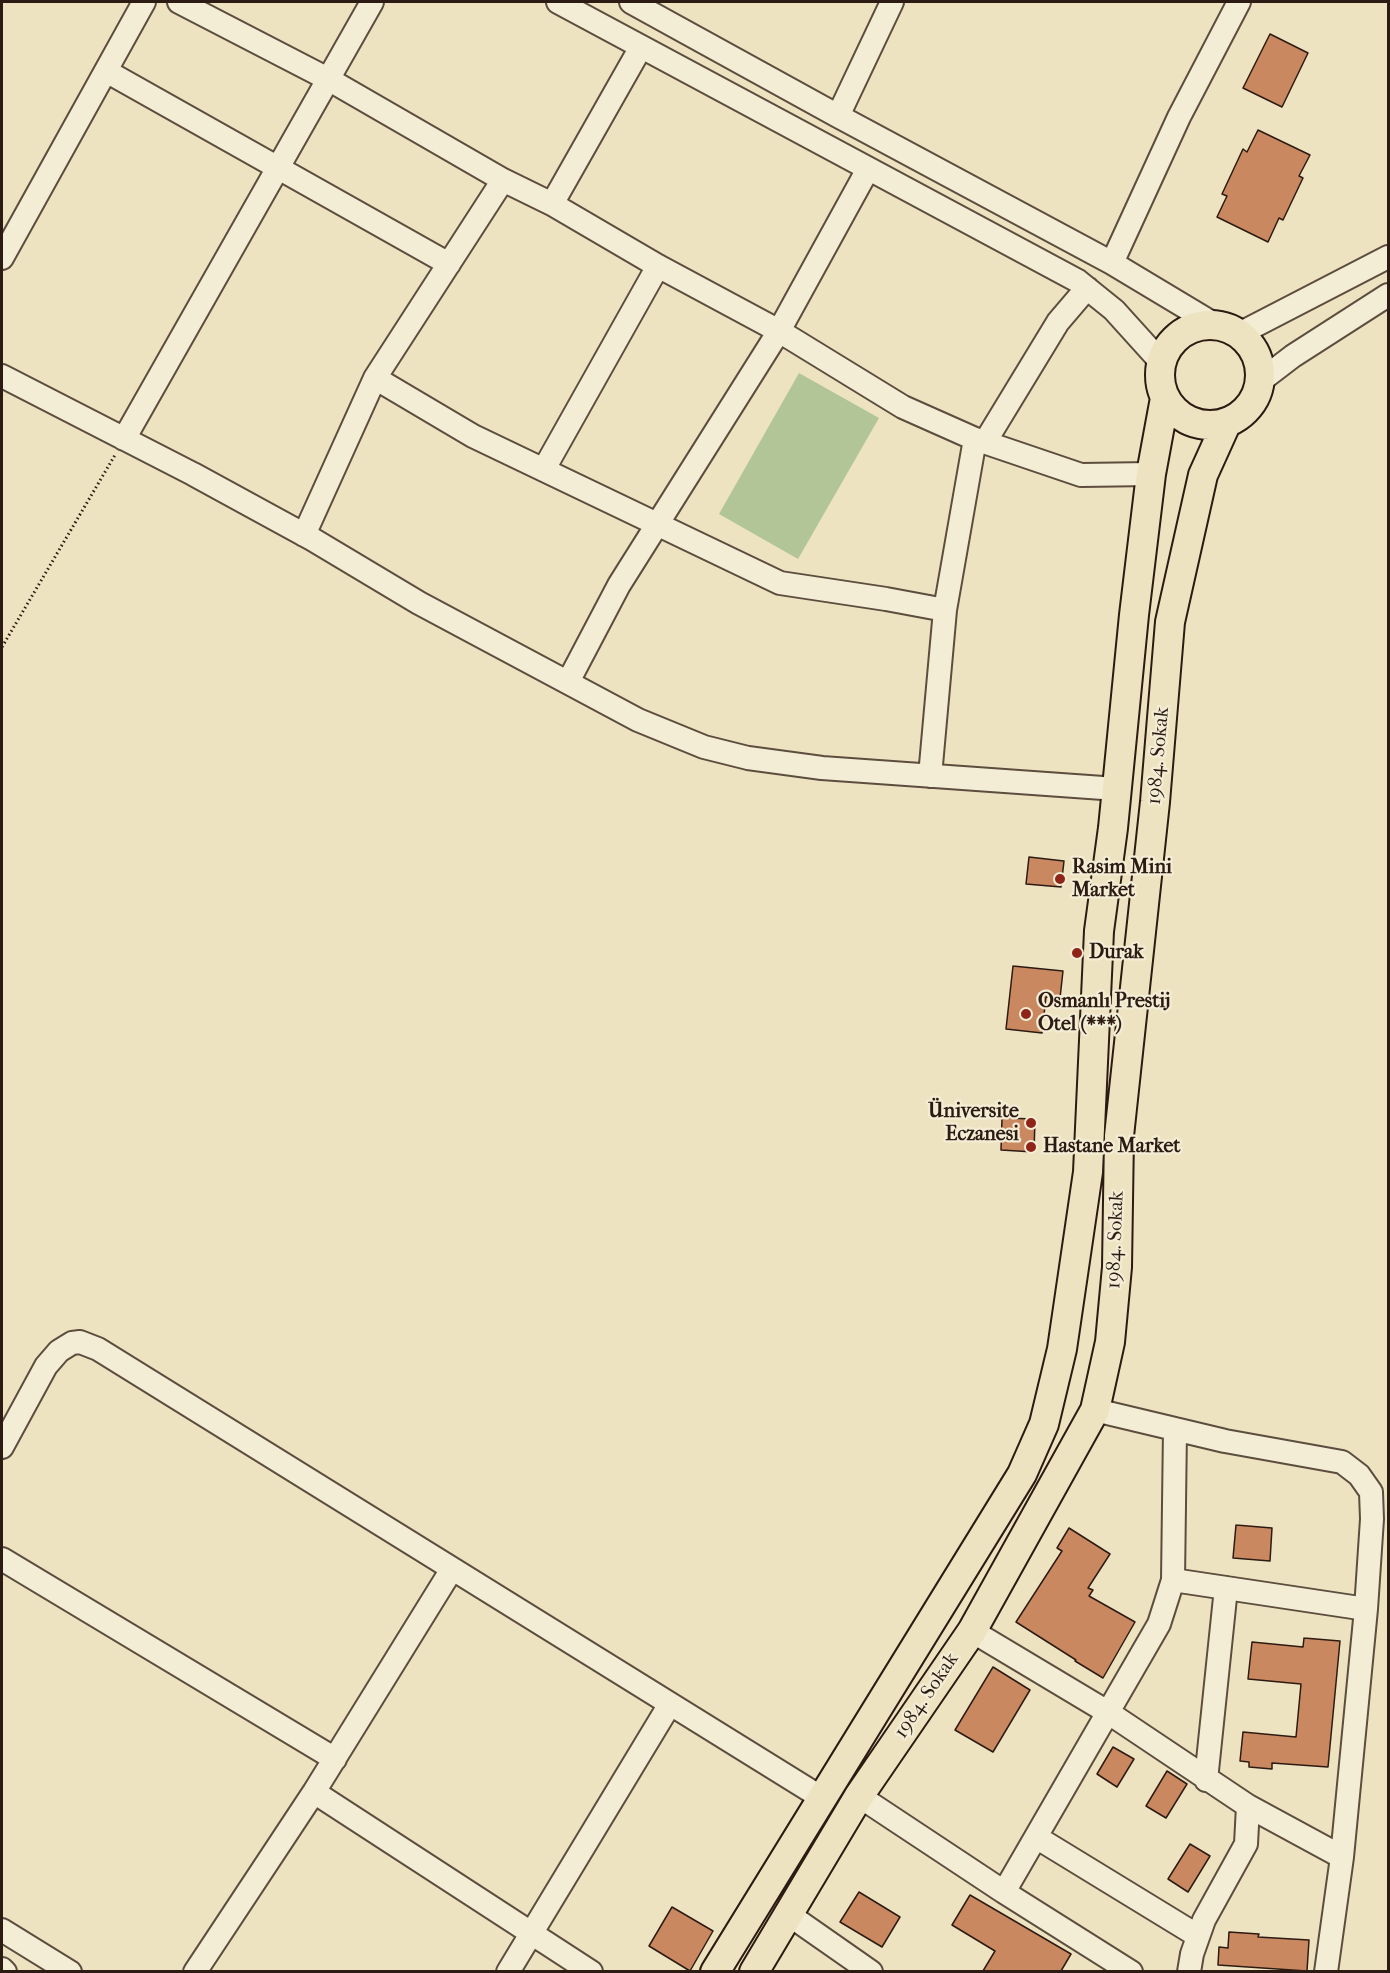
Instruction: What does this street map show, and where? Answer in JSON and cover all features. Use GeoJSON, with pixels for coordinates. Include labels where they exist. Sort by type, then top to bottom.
{"type":"FeatureCollection","features":[{"type":"Feature","properties":{"kind":"main road"},"geometry":{"type":"LineString","coordinates":[[715,1971],[1022,1474],[1044,1424],[1062,1349],[1088,1172],[1099,931],[1117,789],[1151,474],[1165,398],[1160,375],[1161,362],[1173,341],[1193,328],[1228,330],[1255,353],[1259,364],[1259,382],[1254,400],[1247,409],[1227,423],[1215,425],[1191,422],[1181,416],[1165,398]]}},
{"type":"Feature","properties":{"kind":"main road","name":"1984. Sokak"},"geometry":{"type":"LineString","coordinates":[[754,1971],[859,1796],[972,1631],[1095,1410],[1110,1342],[1116,1278],[1119,1136],[1155,802],[1170,622],[1203,475],[1227,423]]}},
{"type":"Feature","properties":{"kind":"main road"},"geometry":{"type":"LineString","coordinates":[[1033,1449],[1065,1465]]}},
{"type":"Feature","properties":{"kind":"street"},"geometry":{"type":"LineString","coordinates":[[2,258],[144,2]]}},
{"type":"Feature","properties":{"kind":"street"},"geometry":{"type":"LineString","coordinates":[[179,2],[328,79],[503,180],[552,204],[658,266],[779,331],[903,407],[980,440],[1081,475],[1151,474]]}},
{"type":"Feature","properties":{"kind":"street"},"geometry":{"type":"LineString","coordinates":[[124,439],[372,2]]}},
{"type":"Feature","properties":{"kind":"street"},"geometry":{"type":"LineString","coordinates":[[558,2],[1078,281],[1121,317],[1161,362]]}},
{"type":"Feature","properties":{"kind":"street"},"geometry":{"type":"LineString","coordinates":[[631,2],[1112,263],[1228,330],[1389,257]]}},
{"type":"Feature","properties":{"kind":"street"},"geometry":{"type":"LineString","coordinates":[[838,116],[892,2]]}},
{"type":"Feature","properties":{"kind":"street"},"geometry":{"type":"LineString","coordinates":[[1112,263],[1179,117],[1239,2]]}},
{"type":"Feature","properties":{"kind":"street"},"geometry":{"type":"LineString","coordinates":[[552,204],[641,47]]}},
{"type":"Feature","properties":{"kind":"street"},"geometry":{"type":"LineString","coordinates":[[106,71],[449,264]]}},
{"type":"Feature","properties":{"kind":"street"},"geometry":{"type":"LineString","coordinates":[[568,682],[619,585],[779,331],[868,169]]}},
{"type":"Feature","properties":{"kind":"street"},"geometry":{"type":"LineString","coordinates":[[304,535],[375,378],[503,180]]}},
{"type":"Feature","properties":{"kind":"street"},"geometry":{"type":"LineString","coordinates":[[544,469],[658,266]]}},
{"type":"Feature","properties":{"kind":"street"},"geometry":{"type":"LineString","coordinates":[[930,776],[945,610],[980,440],[1058,321],[1087,288]]}},
{"type":"Feature","properties":{"kind":"street"},"geometry":{"type":"LineString","coordinates":[[1259,382],[1293,356],[1389,295]]}},
{"type":"Feature","properties":{"kind":"street"},"geometry":{"type":"LineString","coordinates":[[2,376],[304,535],[419,603],[638,720],[704,747],[748,758],[822,768],[1117,789]]}},
{"type":"Feature","properties":{"kind":"street"},"geometry":{"type":"LineString","coordinates":[[375,378],[473,436],[780,583],[945,610]]}},
{"type":"Feature","properties":{"kind":"street"},"geometry":{"type":"LineString","coordinates":[[2,1447],[46,1366],[59,1351],[72,1343],[80,1342],[98,1349],[822,1798]]}},
{"type":"Feature","properties":{"kind":"street"},"geometry":{"type":"LineString","coordinates":[[1095,1410],[1225,1440],[1342,1462],[1359,1475],[1371,1492],[1372,1519],[1366,1609],[1342,1857],[1326,1971]]}},
{"type":"Feature","properties":{"kind":"street"},"geometry":{"type":"LineString","coordinates":[[1004,1892],[1159,1624],[1173,1580],[1174,1429]]}},
{"type":"Feature","properties":{"kind":"street"},"geometry":{"type":"LineString","coordinates":[[2,1559],[334,1759]]}},
{"type":"Feature","properties":{"kind":"street"},"geometry":{"type":"LineString","coordinates":[[195,1971],[314,1792],[452,1569]]}},
{"type":"Feature","properties":{"kind":"street"},"geometry":{"type":"LineString","coordinates":[[1173,1580],[1366,1609]]}},
{"type":"Feature","properties":{"kind":"street"},"geometry":{"type":"LineString","coordinates":[[1206,1780],[1227,1588]]}},
{"type":"Feature","properties":{"kind":"street"},"geometry":{"type":"LineString","coordinates":[[972,1631],[1109,1713],[1248,1806],[1342,1857]]}},
{"type":"Feature","properties":{"kind":"street"},"geometry":{"type":"LineString","coordinates":[[508,1971],[670,1704]]}},
{"type":"Feature","properties":{"kind":"street"},"geometry":{"type":"LineString","coordinates":[[314,1792],[591,1971]]}},
{"type":"Feature","properties":{"kind":"street"},"geometry":{"type":"LineString","coordinates":[[859,1796],[1004,1892],[1096,1963],[1131,1971]]}},
{"type":"Feature","properties":{"kind":"street"},"geometry":{"type":"LineString","coordinates":[[1189,1971],[1192,1954],[1204,1920],[1246,1844],[1248,1806]]}},
{"type":"Feature","properties":{"kind":"street"},"geometry":{"type":"LineString","coordinates":[[1036,1838],[1198,1936]]}},
{"type":"Feature","properties":{"kind":"street"},"geometry":{"type":"LineString","coordinates":[[788,1914],[871,1971]]}},
{"type":"Feature","properties":{"kind":"street"},"geometry":{"type":"LineString","coordinates":[[2,1930],[70,1971]]}},
{"type":"Feature","properties":{"kind":"path"},"geometry":{"type":"LineString","coordinates":[[2,647],[124,439]]}},
{"type":"Feature","properties":{"kind":"green space"},"geometry":{"type":"Polygon","coordinates":[[[799,373],[879,418],[798,559],[719,514],[799,373]]]}},
{"type":"Feature","properties":{"kind":"building"},"geometry":{"type":"Polygon","coordinates":[[[1270,34],[1308,53],[1282,107],[1243,88],[1270,34]]]}},
{"type":"Feature","properties":{"kind":"building"},"geometry":{"type":"Polygon","coordinates":[[[1258,130],[1310,155],[1299,176],[1303,178],[1283,220],[1279,218],[1268,242],[1217,217],[1227,196],[1222,194],[1243,149],[1247,152],[1258,130]]]}},
{"type":"Feature","properties":{"kind":"building"},"geometry":{"type":"Polygon","coordinates":[[[1029,857],[1064,861],[1061,887],[1026,884],[1029,857]]]}},
{"type":"Feature","properties":{"kind":"building","name":"Osmanlı Prestij Otel (***)"},"geometry":{"type":"Polygon","coordinates":[[[1013,966],[1063,971],[1060,998],[1046,997],[1042,1033],[1006,1029],[1013,966]]]}},
{"type":"Feature","properties":{"kind":"building"},"geometry":{"type":"Polygon","coordinates":[[[1002,1118],[1035,1119],[1034,1152],[1001,1150],[1002,1118]]]}},
{"type":"Feature","properties":{"kind":"building"},"geometry":{"type":"Polygon","coordinates":[[[1236,1525],[1272,1528],[1270,1561],[1233,1558],[1236,1525]]]}},
{"type":"Feature","properties":{"kind":"building"},"geometry":{"type":"Polygon","coordinates":[[[1069,1528],[1110,1554],[1088,1588],[1093,1590],[1089,1596],[1135,1622],[1103,1678],[1016,1622],[1062,1551],[1057,1548],[1069,1528]]]}},
{"type":"Feature","properties":{"kind":"building"},"geometry":{"type":"Polygon","coordinates":[[[1304,1638],[1340,1641],[1328,1767],[1272,1763],[1272,1769],[1249,1767],[1249,1762],[1240,1761],[1243,1732],[1296,1737],[1301,1684],[1248,1679],[1252,1642],[1303,1647],[1304,1638]]]}},
{"type":"Feature","properties":{"kind":"building"},"geometry":{"type":"Polygon","coordinates":[[[993,1667],[1030,1690],[993,1752],[955,1730],[993,1667]]]}},
{"type":"Feature","properties":{"kind":"building"},"geometry":{"type":"Polygon","coordinates":[[[1113,1747],[1134,1759],[1117,1787],[1097,1774],[1113,1747]]]}},
{"type":"Feature","properties":{"kind":"building"},"geometry":{"type":"Polygon","coordinates":[[[1167,1771],[1187,1784],[1166,1818],[1146,1806],[1167,1771]]]}},
{"type":"Feature","properties":{"kind":"building"},"geometry":{"type":"Polygon","coordinates":[[[1190,1844],[1210,1856],[1188,1892],[1168,1879],[1190,1844]]]}},
{"type":"Feature","properties":{"kind":"building"},"geometry":{"type":"Polygon","coordinates":[[[859,1892],[900,1917],[882,1947],[840,1922],[859,1892]]]}},
{"type":"Feature","properties":{"kind":"building"},"geometry":{"type":"Polygon","coordinates":[[[970,1895],[1071,1954],[1061,1971],[983,1971],[995,1951],[952,1925],[970,1895]]]}},
{"type":"Feature","properties":{"kind":"building"},"geometry":{"type":"Polygon","coordinates":[[[672,1907],[713,1931],[690,1971],[649,1946],[672,1907]]]}},
{"type":"Feature","properties":{"kind":"building"},"geometry":{"type":"Polygon","coordinates":[[[1229,1932],[1259,1934],[1258,1937],[1309,1940],[1307,1971],[1218,1965],[1219,1947],[1228,1948],[1229,1932]]]}},
{"type":"Feature","properties":{"kind":"place","name":"Rasim Mini Market"},"geometry":{"type":"Point","coordinates":[1060,879]}},
{"type":"Feature","properties":{"kind":"place","name":"Durak"},"geometry":{"type":"Point","coordinates":[1077,953]}},
{"type":"Feature","properties":{"kind":"place","name":"Osmanlı Prestij Otel (***)"},"geometry":{"type":"Point","coordinates":[1026,1014]}},
{"type":"Feature","properties":{"kind":"place","name":"Üniversite Eczanesi"},"geometry":{"type":"Point","coordinates":[1031,1123]}},
{"type":"Feature","properties":{"kind":"place","name":"Hastane Market"},"geometry":{"type":"Point","coordinates":[1031,1147]}}]}
